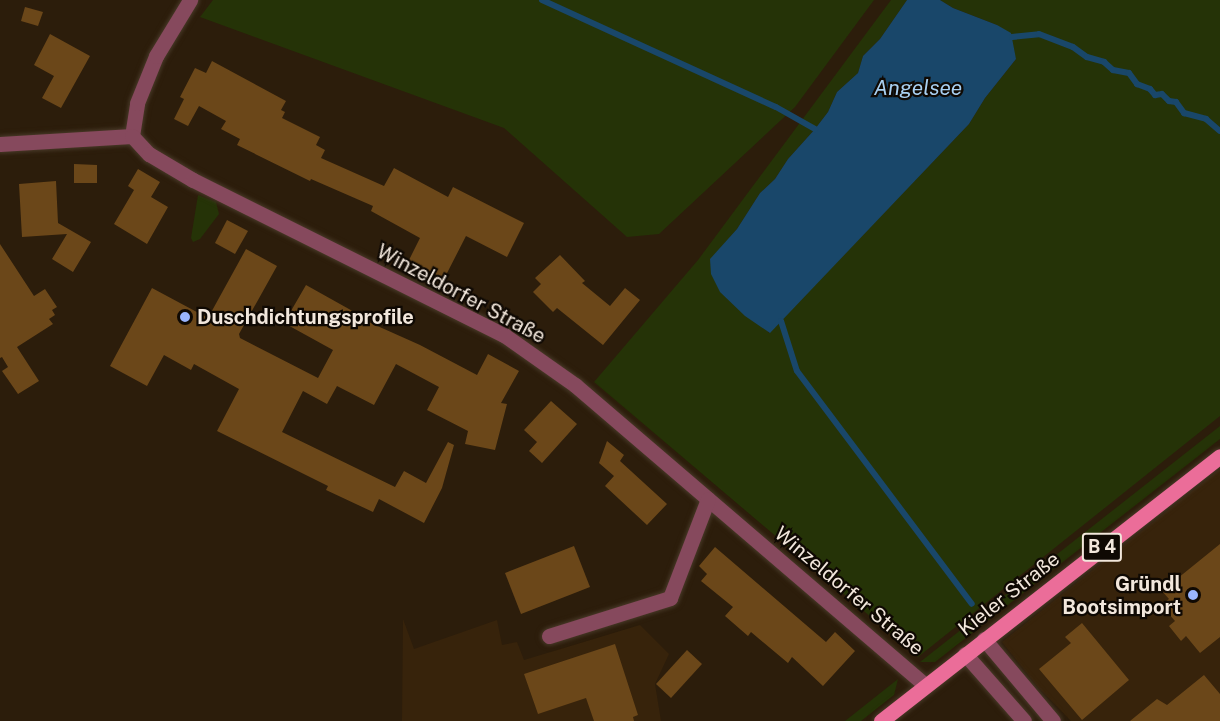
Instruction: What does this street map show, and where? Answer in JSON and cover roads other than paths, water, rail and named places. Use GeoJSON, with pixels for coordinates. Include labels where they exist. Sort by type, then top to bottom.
{"type":"FeatureCollection","features":[{"type":"Feature","properties":{"kind":"main road","name":"Kieler Straße"},"geometry":{"type":"LineString","coordinates":[[881,721],[1220,456]]}},
{"type":"Feature","properties":{"kind":"street"},"geometry":{"type":"LineString","coordinates":[[0,144],[132,136],[137,103],[156,56],[190,0]]}},
{"type":"Feature","properties":{"kind":"street","name":"Winzeldorfer Straße"},"geometry":{"type":"LineString","coordinates":[[132,136],[149,154],[194,180],[504,335],[536,355],[575,385],[926,686]]}},
{"type":"Feature","properties":{"kind":"street"},"geometry":{"type":"LineString","coordinates":[[549,636],[670,598],[708,499]]}},
{"type":"Feature","properties":{"kind":"street"},"geometry":{"type":"LineString","coordinates":[[984,639],[1053,721]]}},
{"type":"Feature","properties":{"kind":"street"},"geometry":{"type":"LineString","coordinates":[[966,654],[1024,721]]}},
{"type":"Feature","properties":{"kind":"water","name":"Angelsee"},"geometry":{"type":"Polygon","coordinates":[[[907,0],[940,0],[953,8],[997,25],[1011,33],[1016,59],[985,98],[969,124],[770,333],[745,316],[720,292],[711,274],[710,259],[737,229],[760,193],[775,179],[788,159],[828,112],[837,92],[858,73],[863,56],[880,39],[907,0]]]}},
{"type":"Feature","properties":{"kind":"waterway"},"geometry":{"type":"LineString","coordinates":[[542,0],[776,107],[815,129]]}},
{"type":"Feature","properties":{"kind":"waterway"},"geometry":{"type":"LineString","coordinates":[[1012,37],[1039,34],[1073,47],[1087,57],[1104,62],[1113,70],[1129,73],[1137,84],[1150,89],[1155,95],[1162,94],[1169,101],[1176,102],[1184,113],[1206,119],[1220,131]]}},
{"type":"Feature","properties":{"kind":"waterway"},"geometry":{"type":"LineString","coordinates":[[781,321],[797,371],[972,604]]}},
{"type":"Feature","properties":{"kind":"place","name":"Duschdichtungsprofile"},"geometry":{"type":"Point","coordinates":[185,317]}},
{"type":"Feature","properties":{"kind":"place","name":"Gründl Bootsimport"},"geometry":{"type":"Point","coordinates":[1193,595]}}]}
